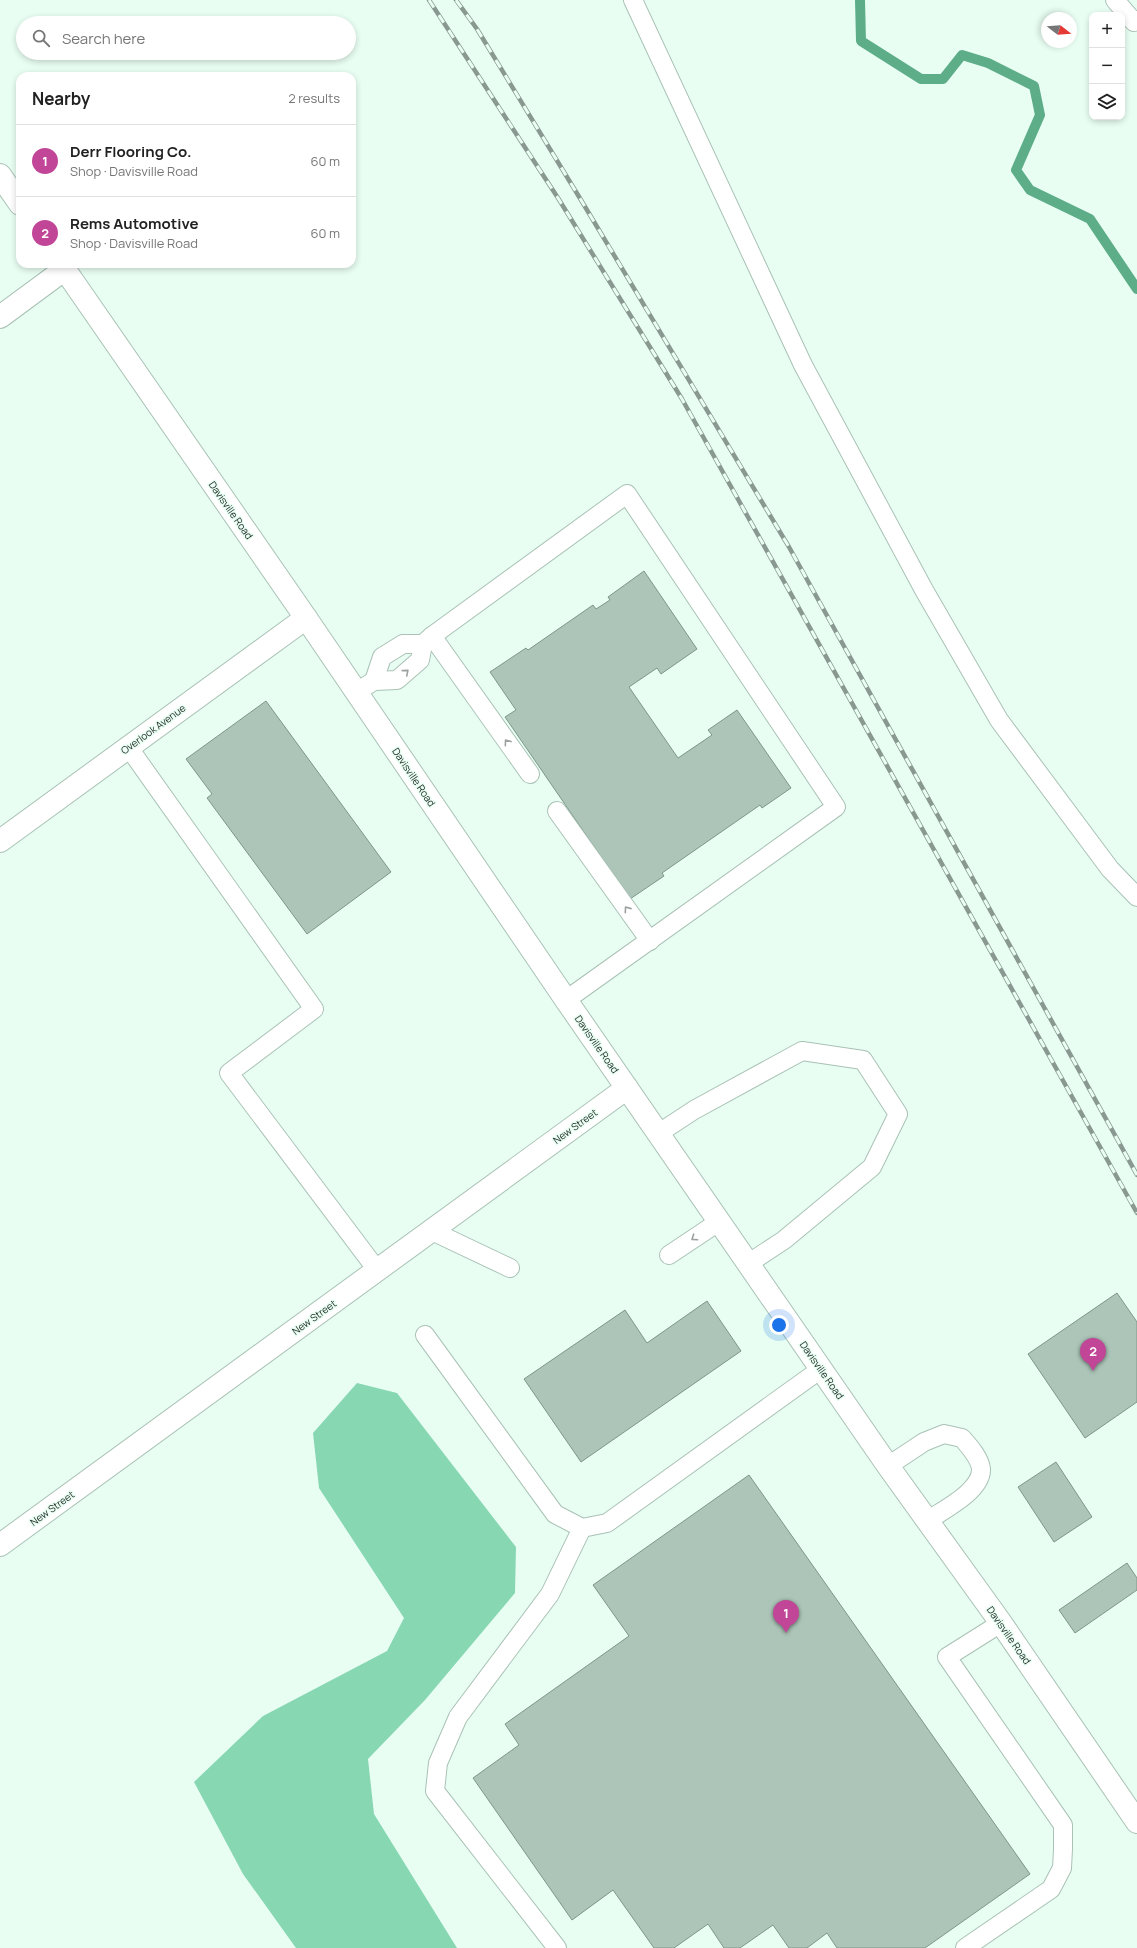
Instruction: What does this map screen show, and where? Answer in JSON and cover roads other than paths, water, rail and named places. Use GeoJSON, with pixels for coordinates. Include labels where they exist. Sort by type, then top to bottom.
{"type":"FeatureCollection","features":[{"type":"Feature","properties":{"kind":"street"},"geometry":{"type":"LineString","coordinates":[[0,175],[16,198]]}},
{"type":"Feature","properties":{"kind":"street"},"geometry":{"type":"LineString","coordinates":[[0,317],[62,268]]}},
{"type":"Feature","properties":{"kind":"street","name":"Davisville Road"},"geometry":{"type":"LineString","coordinates":[[64,268],[306,618],[365,686],[566,1000],[888,1466],[1000,1623],[1137,1822]]}},
{"type":"Feature","properties":{"kind":"street","name":"Overlook Avenue"},"geometry":{"type":"LineString","coordinates":[[0,841],[306,618]]}},
{"type":"Feature","properties":{"kind":"street","name":"New Street"},"geometry":{"type":"LineString","coordinates":[[0,1546],[627,1088]]}},
{"type":"Feature","properties":{"kind":"lane"},"geometry":{"type":"LineString","coordinates":[[633,0],[803,365],[924,590],[999,720],[1110,868],[1137,897]]}},
{"type":"Feature","properties":{"kind":"lane"},"geometry":{"type":"LineString","coordinates":[[1115,0],[1134,22],[1137,20]]}},
{"type":"Feature","properties":{"kind":"lane"},"geometry":{"type":"LineString","coordinates":[[365,686],[382,657],[403,644],[427,640],[627,494],[836,807],[566,1000]]}},
{"type":"Feature","properties":{"kind":"lane"},"geometry":{"type":"LineString","coordinates":[[365,686],[397,680],[420,660],[427,640]]}},
{"type":"Feature","properties":{"kind":"lane"},"geometry":{"type":"LineString","coordinates":[[427,640],[530,774]]}},
{"type":"Feature","properties":{"kind":"lane"},"geometry":{"type":"LineString","coordinates":[[128,748],[314,1009],[229,1073],[377,1270]]}},
{"type":"Feature","properties":{"kind":"lane"},"geometry":{"type":"LineString","coordinates":[[557,811],[650,941]]}},
{"type":"Feature","properties":{"kind":"lane"},"geometry":{"type":"LineString","coordinates":[[659,1133],[694,1110],[802,1051],[863,1060],[898,1114],[872,1167],[784,1240],[749,1263]]}},
{"type":"Feature","properties":{"kind":"lane"},"geometry":{"type":"LineString","coordinates":[[669,1255],[720,1221]]}},
{"type":"Feature","properties":{"kind":"lane"},"geometry":{"type":"LineString","coordinates":[[432,1231],[510,1268]]}},
{"type":"Feature","properties":{"kind":"lane"},"geometry":{"type":"LineString","coordinates":[[425,1335],[555,1514],[582,1528],[607,1523],[821,1369]]}},
{"type":"Feature","properties":{"kind":"lane"},"geometry":{"type":"LineString","coordinates":[[888,1466],[924,1442],[944,1434],[962,1438],[975,1454],[981,1469],[976,1486],[927,1521]]}},
{"type":"Feature","properties":{"kind":"lane"},"geometry":{"type":"LineString","coordinates":[[557,1948],[435,1791],[438,1763],[458,1718],[550,1594],[582,1528]]}},
{"type":"Feature","properties":{"kind":"lane"},"geometry":{"type":"LineString","coordinates":[[965,1948],[1050,1889],[1062,1868],[1064,1848],[1062,1825],[947,1657],[1000,1623]]}},
{"type":"Feature","properties":{"kind":"waterway"},"geometry":{"type":"LineString","coordinates":[[860,0],[861,41],[921,79],[943,79],[962,55],[988,63],[1034,86],[1040,115],[1016,170],[1030,190],[1090,219],[1137,289]]}},
{"type":"Feature","properties":{"kind":"railway"},"geometry":{"type":"LineString","coordinates":[[429,0],[558,198],[682,399],[1137,1213]]}},
{"type":"Feature","properties":{"kind":"railway"},"geometry":{"type":"LineString","coordinates":[[456,0],[477,29],[789,547],[1137,1175]]}},
{"type":"Feature","properties":{"kind":"place","name":"Rems Automotive"},"geometry":{"type":"Point","coordinates":[1093,1371]}},
{"type":"Feature","properties":{"kind":"place","name":"Derr Flooring Co."},"geometry":{"type":"Point","coordinates":[786,1633]}}]}
